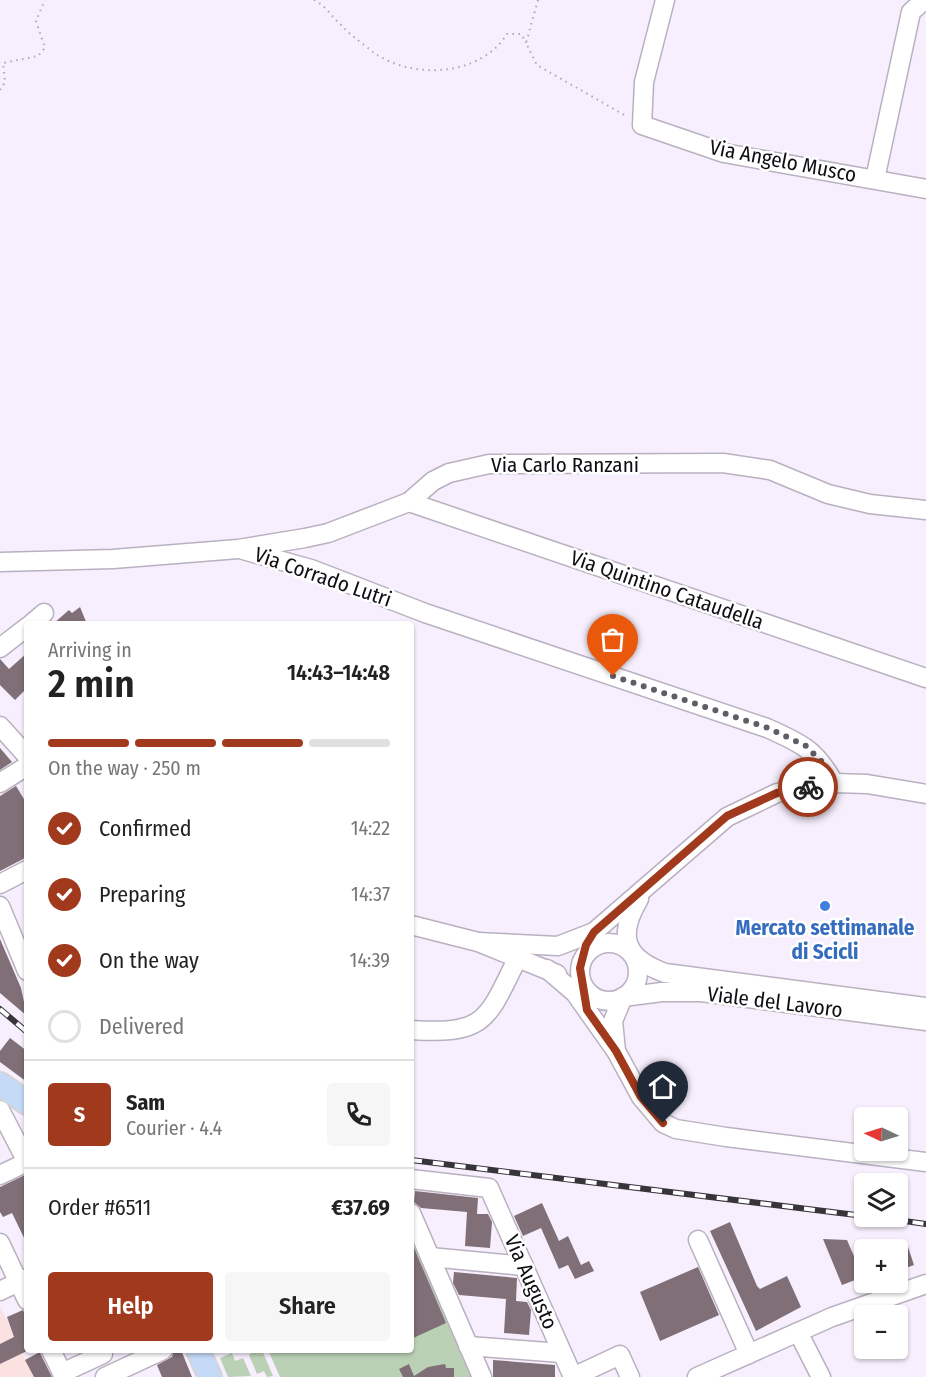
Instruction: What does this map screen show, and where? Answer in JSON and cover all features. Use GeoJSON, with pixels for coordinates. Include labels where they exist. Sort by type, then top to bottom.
{"type":"FeatureCollection","features":[{"type":"Feature","properties":{"kind":"main road"},"geometry":{"type":"LineString","coordinates":[[0,1084],[24,1101]]}},
{"type":"Feature","properties":{"kind":"main road"},"geometry":{"type":"LineString","coordinates":[[199,1353],[210,1377]]}},
{"type":"Feature","properties":{"kind":"street"},"geometry":{"type":"LineString","coordinates":[[642,125],[645,82],[665,0]]}},
{"type":"Feature","properties":{"kind":"street"},"geometry":{"type":"LineString","coordinates":[[875,179],[911,12],[924,0]]}},
{"type":"Feature","properties":{"kind":"street","name":"Via Angelo Musco"},"geometry":{"type":"LineString","coordinates":[[642,125],[724,153],[926,189]]}},
{"type":"Feature","properties":{"kind":"street","name":"Via Carlo Ranzani"},"geometry":{"type":"LineString","coordinates":[[0,562],[113,559],[238,549],[328,533],[409,502],[433,481],[449,473],[489,464],[723,463],[770,470],[828,494],[870,504],[926,510]]}},
{"type":"Feature","properties":{"kind":"street","name":"Via Quintino Cataudella"},"geometry":{"type":"LineString","coordinates":[[409,502],[926,678]]}},
{"type":"Feature","properties":{"kind":"street","name":"Via Corrado Lutri"},"geometry":{"type":"LineString","coordinates":[[238,549],[311,569],[425,613],[768,728],[806,746],[822,762],[834,783]]}},
{"type":"Feature","properties":{"kind":"street"},"geometry":{"type":"LineString","coordinates":[[0,648],[24,629]]}},
{"type":"Feature","properties":{"kind":"street"},"geometry":{"type":"LineString","coordinates":[[0,726],[24,753]]}},
{"type":"Feature","properties":{"kind":"street"},"geometry":{"type":"LineString","coordinates":[[0,783],[24,768]]}},
{"type":"Feature","properties":{"kind":"street"},"geometry":{"type":"LineString","coordinates":[[587,1010],[580,977],[590,945],[677,858],[727,816],[777,793],[834,783],[867,784],[926,794]]}},
{"type":"Feature","properties":{"kind":"street"},"geometry":{"type":"LineString","coordinates":[[0,884],[24,872]]}},
{"type":"Feature","properties":{"kind":"street"},"geometry":{"type":"LineString","coordinates":[[616,1051],[613,1021],[623,997],[635,985],[638,968],[631,952],[626,927],[642,893]]}},
{"type":"Feature","properties":{"kind":"street"},"geometry":{"type":"LineString","coordinates":[[0,906],[6,936],[24,966]]}},
{"type":"Feature","properties":{"kind":"street"},"geometry":{"type":"LineString","coordinates":[[414,926],[478,942],[518,957],[583,986],[591,995],[601,1000],[612,1001],[623,997]]}},
{"type":"Feature","properties":{"kind":"street"},"geometry":{"type":"LineString","coordinates":[[478,942],[558,946],[610,942],[621,945],[652,968],[677,976],[926,1007]]}},
{"type":"Feature","properties":{"kind":"street"},"geometry":{"type":"LineString","coordinates":[[414,1030],[441,1032],[462,1030],[484,1020],[518,957]]}},
{"type":"Feature","properties":{"kind":"street"},"geometry":{"type":"LineString","coordinates":[[547,969],[575,993],[616,1051],[652,1113],[676,1129],[926,1162]]}},
{"type":"Feature","properties":{"kind":"street","name":"Viale del Lavoro"},"geometry":{"type":"LineString","coordinates":[[623,997],[662,992],[701,992],[926,1021]]}},
{"type":"Feature","properties":{"kind":"street"},"geometry":{"type":"LineString","coordinates":[[24,1102],[0,1111],[24,1156]]}},
{"type":"Feature","properties":{"kind":"street"},"geometry":{"type":"LineString","coordinates":[[0,1175],[24,1163]]}},
{"type":"Feature","properties":{"kind":"street","name":"Via Augusto"},"geometry":{"type":"LineString","coordinates":[[414,1179],[489,1188],[573,1377]]}},
{"type":"Feature","properties":{"kind":"street"},"geometry":{"type":"LineString","coordinates":[[416,1238],[430,1257],[482,1377]]}},
{"type":"Feature","properties":{"kind":"street"},"geometry":{"type":"LineString","coordinates":[[698,1240],[748,1354]]}},
{"type":"Feature","properties":{"kind":"street"},"geometry":{"type":"LineString","coordinates":[[0,1243],[23,1280],[0,1292]]}},
{"type":"Feature","properties":{"kind":"street"},"geometry":{"type":"LineString","coordinates":[[430,1257],[524,1266]]}},
{"type":"Feature","properties":{"kind":"street"},"geometry":{"type":"LineString","coordinates":[[697,1377],[798,1332],[870,1303],[926,1284]]}},
{"type":"Feature","properties":{"kind":"street"},"geometry":{"type":"LineString","coordinates":[[798,1332],[821,1377]]}},
{"type":"Feature","properties":{"kind":"street"},"geometry":{"type":"LineString","coordinates":[[468,1346],[562,1353]]}},
{"type":"Feature","properties":{"kind":"street"},"geometry":{"type":"LineString","coordinates":[[52,1353],[63,1375],[102,1353]]}},
{"type":"Feature","properties":{"kind":"street"},"geometry":{"type":"LineString","coordinates":[[113,1375],[157,1353]]}},
{"type":"Feature","properties":{"kind":"street"},"geometry":{"type":"LineString","coordinates":[[573,1377],[620,1355],[630,1377]]}},
{"type":"Feature","properties":{"kind":"path"},"geometry":{"type":"LineString","coordinates":[[0,90],[4,82],[3,63],[38,56],[45,48],[36,21],[45,0]]}},
{"type":"Feature","properties":{"kind":"path"},"geometry":{"type":"LineString","coordinates":[[314,0],[358,40],[395,66],[454,70],[475,63],[500,45],[507,34],[521,34],[537,65],[642,125]]}},
{"type":"Feature","properties":{"kind":"path"},"geometry":{"type":"LineString","coordinates":[[526,43],[538,0]]}},
{"type":"Feature","properties":{"kind":"shaded area"},"geometry":{"type":"Polygon","coordinates":[[[0,1306],[22,1352],[34,1377],[0,1377],[0,1306]]]}},
{"type":"Feature","properties":{"kind":"green space"},"geometry":{"type":"Polygon","coordinates":[[[416,1248],[472,1377],[280,1377],[269,1353],[414,1353],[414,1249],[416,1248]]]}},
{"type":"Feature","properties":{"kind":"green space"},"geometry":{"type":"Polygon","coordinates":[[[232,1353],[235,1361],[243,1358],[251,1376],[228,1377],[220,1358],[232,1353]]]}},
{"type":"Feature","properties":{"kind":"green space"},"geometry":{"type":"Polygon","coordinates":[[[263,1353],[273,1376],[267,1377],[264,1371],[257,1374],[249,1355],[263,1353]]]}},
{"type":"Feature","properties":{"kind":"building"},"geometry":{"type":"Polygon","coordinates":[[[80,607],[86,621],[56,621],[69,610],[72,613],[80,607]]]}},
{"type":"Feature","properties":{"kind":"building"},"geometry":{"type":"Polygon","coordinates":[[[24,656],[24,691],[15,700],[0,685],[0,659],[9,669],[24,656]]]}},
{"type":"Feature","properties":{"kind":"building"},"geometry":{"type":"Polygon","coordinates":[[[0,748],[12,762],[0,770],[0,748]]]}},
{"type":"Feature","properties":{"kind":"building"},"geometry":{"type":"Polygon","coordinates":[[[16,786],[24,799],[24,859],[0,871],[0,796],[16,786]]]}},
{"type":"Feature","properties":{"kind":"building"},"geometry":{"type":"Polygon","coordinates":[[[0,939],[21,988],[24,1013],[0,993],[0,939]]]}},
{"type":"Feature","properties":{"kind":"building"},"geometry":{"type":"Polygon","coordinates":[[[10,1038],[24,1049],[24,1080],[0,1062],[0,1051],[10,1038]]]}},
{"type":"Feature","properties":{"kind":"building"},"geometry":{"type":"Polygon","coordinates":[[[24,1175],[24,1238],[12,1213],[3,1217],[0,1212],[0,1187],[24,1175]]]}},
{"type":"Feature","properties":{"kind":"building"},"geometry":{"type":"Polygon","coordinates":[[[415,1191],[478,1198],[477,1214],[488,1214],[492,1222],[490,1248],[465,1246],[467,1212],[421,1208],[414,1202],[415,1191]]]}},
{"type":"Feature","properties":{"kind":"building"},"geometry":{"type":"Polygon","coordinates":[[[542,1203],[559,1241],[568,1236],[581,1265],[589,1261],[594,1271],[575,1279],[568,1265],[559,1269],[541,1228],[523,1236],[514,1216],[542,1203]]]}},
{"type":"Feature","properties":{"kind":"building"},"geometry":{"type":"Polygon","coordinates":[[[730,1222],[757,1286],[760,1289],[787,1276],[801,1307],[756,1331],[710,1231],[730,1222]]]}},
{"type":"Feature","properties":{"kind":"building"},"geometry":{"type":"Polygon","coordinates":[[[823,1239],[847,1240],[854,1256],[854,1280],[842,1285],[823,1239]]]}},
{"type":"Feature","properties":{"kind":"building"},"geometry":{"type":"Polygon","coordinates":[[[908,1247],[914,1265],[908,1267],[908,1247]]]}},
{"type":"Feature","properties":{"kind":"building"},"geometry":{"type":"Polygon","coordinates":[[[414,1248],[446,1323],[414,1338],[414,1248]]]}},
{"type":"Feature","properties":{"kind":"building"},"geometry":{"type":"Polygon","coordinates":[[[698,1267],[719,1315],[660,1341],[640,1292],[698,1267]]]}},
{"type":"Feature","properties":{"kind":"building"},"geometry":{"type":"Polygon","coordinates":[[[454,1272],[517,1278],[516,1301],[527,1302],[531,1310],[529,1335],[504,1333],[506,1299],[459,1295],[453,1283],[454,1272]]]}},
{"type":"Feature","properties":{"kind":"building"},"geometry":{"type":"Polygon","coordinates":[[[23,1310],[24,1312],[24,1352],[0,1364],[0,1344],[14,1337],[7,1317],[23,1310]]]}},
{"type":"Feature","properties":{"kind":"building"},"geometry":{"type":"Polygon","coordinates":[[[40,1353],[52,1377],[34,1377],[25,1360],[40,1353]]]}},
{"type":"Feature","properties":{"kind":"building"},"geometry":{"type":"Polygon","coordinates":[[[173,1353],[182,1353],[192,1377],[162,1377],[157,1365],[172,1357],[173,1353]]]}},
{"type":"Feature","properties":{"kind":"building"},"geometry":{"type":"Polygon","coordinates":[[[493,1360],[555,1365],[555,1377],[493,1377],[493,1360]]]}},
{"type":"Feature","properties":{"kind":"building"},"geometry":{"type":"Polygon","coordinates":[[[409,1364],[414,1376],[428,1367],[445,1364],[446,1368],[454,1368],[454,1377],[403,1377],[399,1369],[409,1364]]]}},
{"type":"Feature","properties":{"kind":"railway"},"geometry":{"type":"LineString","coordinates":[[0,1009],[24,1029]]}},
{"type":"Feature","properties":{"kind":"railway"},"geometry":{"type":"LineString","coordinates":[[414,1160],[854,1215]]}},
{"type":"Feature","properties":{"kind":"railway"},"geometry":{"type":"LineString","coordinates":[[908,1221],[926,1224]]}},
{"type":"Feature","properties":{"kind":"way so far"},"geometry":{"type":"LineString","coordinates":[[613,676],[768,728],[806,746],[822,762],[834,783],[808,787]]}},
{"type":"Feature","properties":{"kind":"place","name":"Mercato settimanale di Scicli"},"geometry":{"type":"Point","coordinates":[825,906]}},
{"type":"Feature","properties":{"kind":"route"},"geometry":{"type":"LineString","coordinates":[[663,1123],[652,1113],[641,1097],[616,1051],[587,1010],[580,977],[586,945],[594,932],[642,893],[677,858],[727,816],[753,802],[777,793],[808,787]]}}]}
